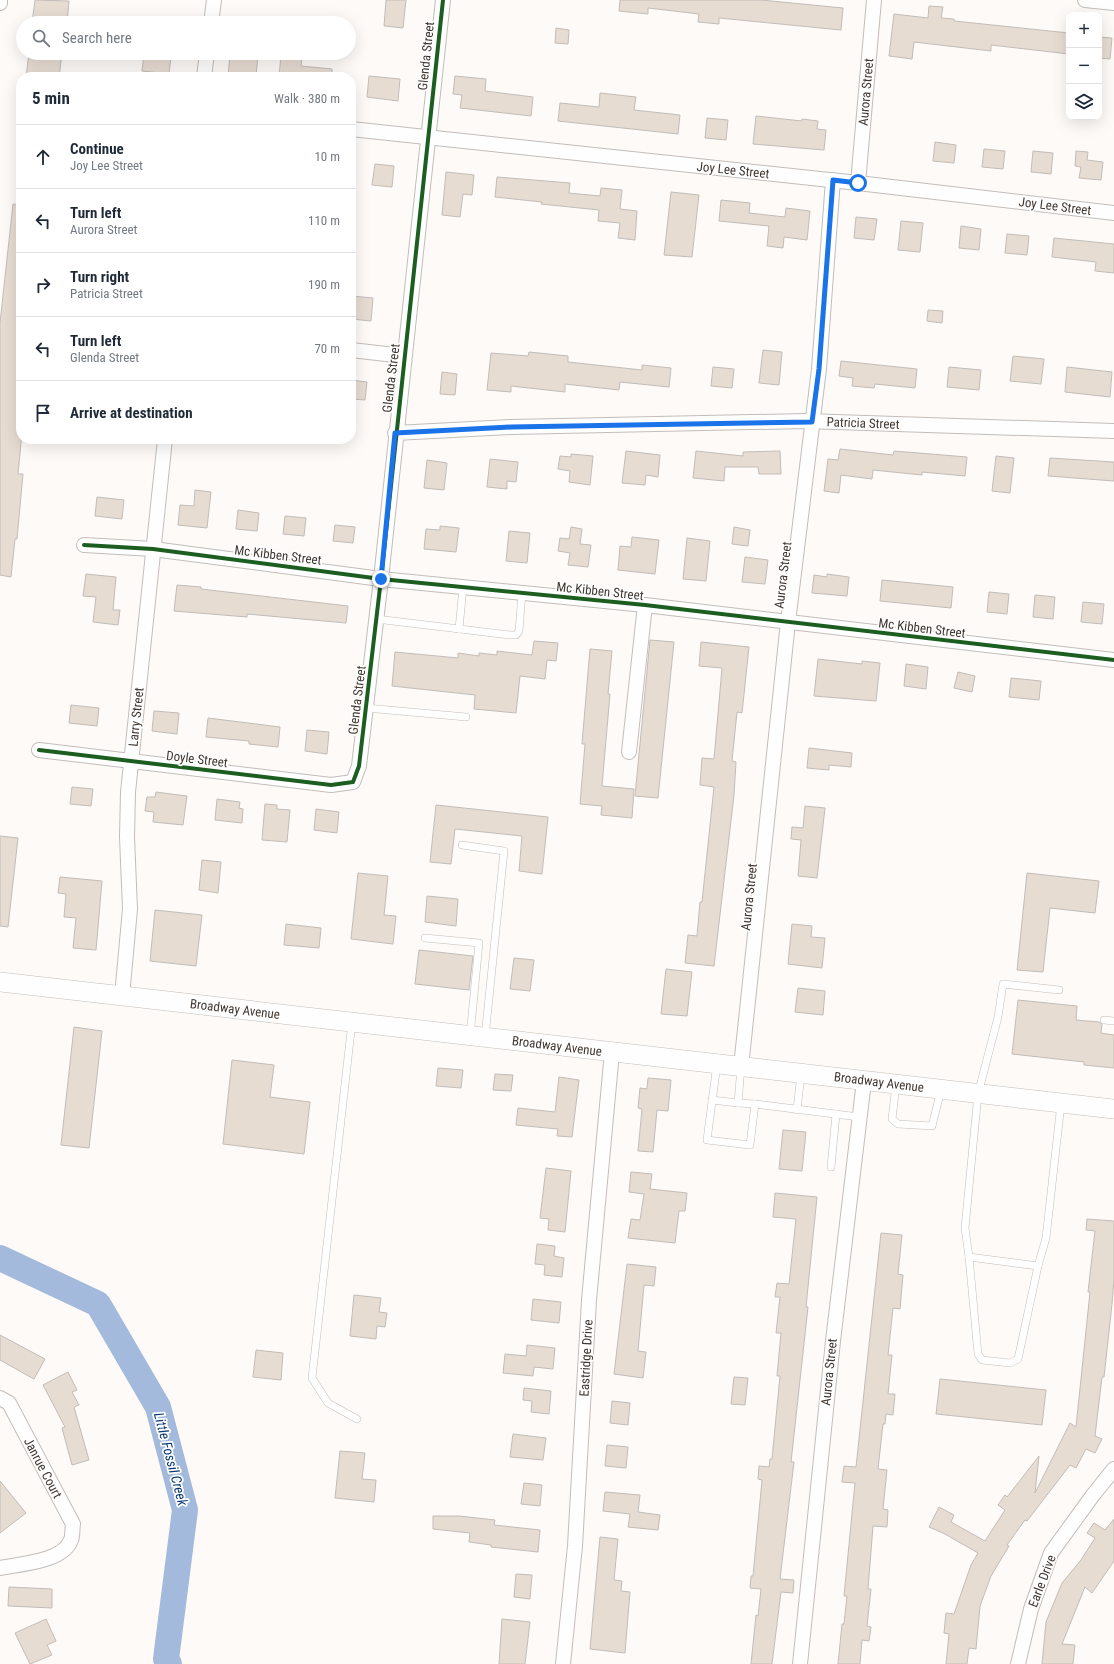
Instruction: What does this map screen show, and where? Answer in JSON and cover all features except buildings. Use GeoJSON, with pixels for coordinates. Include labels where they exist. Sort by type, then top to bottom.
{"type":"FeatureCollection","features":[{"type":"Feature","properties":{"kind":"main road","name":"Broadway Avenue"},"geometry":{"type":"LineString","coordinates":[[0,982],[1114,1109]]}},
{"type":"Feature","properties":{"kind":"street"},"geometry":{"type":"LineString","coordinates":[[212,16],[214,0]]}},
{"type":"Feature","properties":{"kind":"street","name":"Glenda Street"},"geometry":{"type":"LineString","coordinates":[[353,782],[359,766],[381,579],[395,433],[442,0]]}},
{"type":"Feature","properties":{"kind":"street","name":"Aurora Street"},"geometry":{"type":"LineString","coordinates":[[858,183],[874,0]]}},
{"type":"Feature","properties":{"kind":"street"},"geometry":{"type":"LineString","coordinates":[[1085,0],[1114,3]]}},
{"type":"Feature","properties":{"kind":"street"},"geometry":{"type":"LineString","coordinates":[[205,72],[206,60]]}},
{"type":"Feature","properties":{"kind":"street","name":"Joy Lee Street"},"geometry":{"type":"LineString","coordinates":[[356,129],[833,180],[1114,213]]}},
{"type":"Feature","properties":{"kind":"street","name":"Aurora Street"},"geometry":{"type":"LineString","coordinates":[[741,1067],[788,622],[819,369],[833,180]]}},
{"type":"Feature","properties":{"kind":"street"},"geometry":{"type":"LineString","coordinates":[[356,351],[404,356]]}},
{"type":"Feature","properties":{"kind":"street","name":"Patricia Street"},"geometry":{"type":"LineString","coordinates":[[395,433],[511,427],[812,422],[1114,431]]}},
{"type":"Feature","properties":{"kind":"street","name":"Larry Street"},"geometry":{"type":"LineString","coordinates":[[122,996],[130,909],[126,837],[128,792],[164,444]]}},
{"type":"Feature","properties":{"kind":"street","name":"Mc Kibben Street"},"geometry":{"type":"LineString","coordinates":[[84,545],[153,549],[381,579],[645,605],[1114,660]]}},
{"type":"Feature","properties":{"kind":"street"},"geometry":{"type":"LineString","coordinates":[[629,752],[645,605]]}},
{"type":"Feature","properties":{"kind":"street","name":"Doyle Street"},"geometry":{"type":"LineString","coordinates":[[39,750],[331,785],[353,782]]}},
{"type":"Feature","properties":{"kind":"street","name":"Eastridge Drive"},"geometry":{"type":"LineString","coordinates":[[562,1664],[575,1546],[589,1300],[612,1052]]}},
{"type":"Feature","properties":{"kind":"street","name":"Aurora Street"},"geometry":{"type":"LineString","coordinates":[[800,1664],[833,1341],[864,1081]]}},
{"type":"Feature","properties":{"kind":"street","name":"Janrue Court"},"geometry":{"type":"LineString","coordinates":[[0,1398],[9,1403],[73,1524],[71,1540],[58,1554],[40,1561],[0,1568]]}},
{"type":"Feature","properties":{"kind":"street","name":"Earle Drive"},"geometry":{"type":"LineString","coordinates":[[1018,1664],[1031,1609],[1052,1553],[1093,1495],[1114,1469]]}},
{"type":"Feature","properties":{"kind":"lane"},"geometry":{"type":"LineString","coordinates":[[459,629],[463,587]]}},
{"type":"Feature","properties":{"kind":"lane"},"geometry":{"type":"LineString","coordinates":[[376,619],[516,635],[519,630],[522,593]]}},
{"type":"Feature","properties":{"kind":"lane"},"geometry":{"type":"LineString","coordinates":[[366,708],[466,718]]}},
{"type":"Feature","properties":{"kind":"lane"},"geometry":{"type":"LineString","coordinates":[[462,846],[504,851],[478,1037]]}},
{"type":"Feature","properties":{"kind":"lane"},"geometry":{"type":"LineString","coordinates":[[425,938],[479,942],[478,1037]]}},
{"type":"Feature","properties":{"kind":"lane"},"geometry":{"type":"LineString","coordinates":[[1059,990],[1003,984],[998,1017],[978,1094],[965,1228],[970,1257],[978,1354],[982,1360],[1010,1363],[1018,1358],[1038,1266],[1046,1238],[1061,1103]]}},
{"type":"Feature","properties":{"kind":"lane"},"geometry":{"type":"LineString","coordinates":[[1104,1020],[1114,1021]]}},
{"type":"Feature","properties":{"kind":"lane"},"geometry":{"type":"LineString","coordinates":[[352,1022],[312,1378],[328,1403],[357,1419]]}},
{"type":"Feature","properties":{"kind":"lane"},"geometry":{"type":"LineString","coordinates":[[717,1064],[708,1140],[750,1144],[754,1104]]}},
{"type":"Feature","properties":{"kind":"lane"},"geometry":{"type":"LineString","coordinates":[[738,1103],[741,1067]]}},
{"type":"Feature","properties":{"kind":"lane"},"geometry":{"type":"LineString","coordinates":[[797,1110],[801,1073]]}},
{"type":"Feature","properties":{"kind":"lane"},"geometry":{"type":"LineString","coordinates":[[896,1084],[892,1119],[898,1124],[932,1126],[941,1090]]}},
{"type":"Feature","properties":{"kind":"lane"},"geometry":{"type":"LineString","coordinates":[[712,1100],[860,1117]]}},
{"type":"Feature","properties":{"kind":"lane"},"geometry":{"type":"LineString","coordinates":[[831,1167],[836,1114]]}},
{"type":"Feature","properties":{"kind":"lane"},"geometry":{"type":"LineString","coordinates":[[970,1257],[1038,1266]]}},
{"type":"Feature","properties":{"kind":"waterway","name":"Little Fossil Creek"},"geometry":{"type":"LineString","coordinates":[[0,1258],[98,1304],[158,1407],[185,1510],[166,1659],[169,1664]]}},
{"type":"Feature","properties":{"kind":"cycle path"},"geometry":{"type":"LineString","coordinates":[[39,750],[331,785],[353,782],[359,766],[381,579],[443,0]]}},
{"type":"Feature","properties":{"kind":"cycle path"},"geometry":{"type":"LineString","coordinates":[[84,545],[153,549],[381,579],[645,605],[1114,660]]}},
{"type":"Feature","properties":{"kind":"route"},"geometry":{"type":"LineString","coordinates":[[381,579],[395,433],[511,427],[812,422],[819,369],[833,180],[858,183]]}}]}
